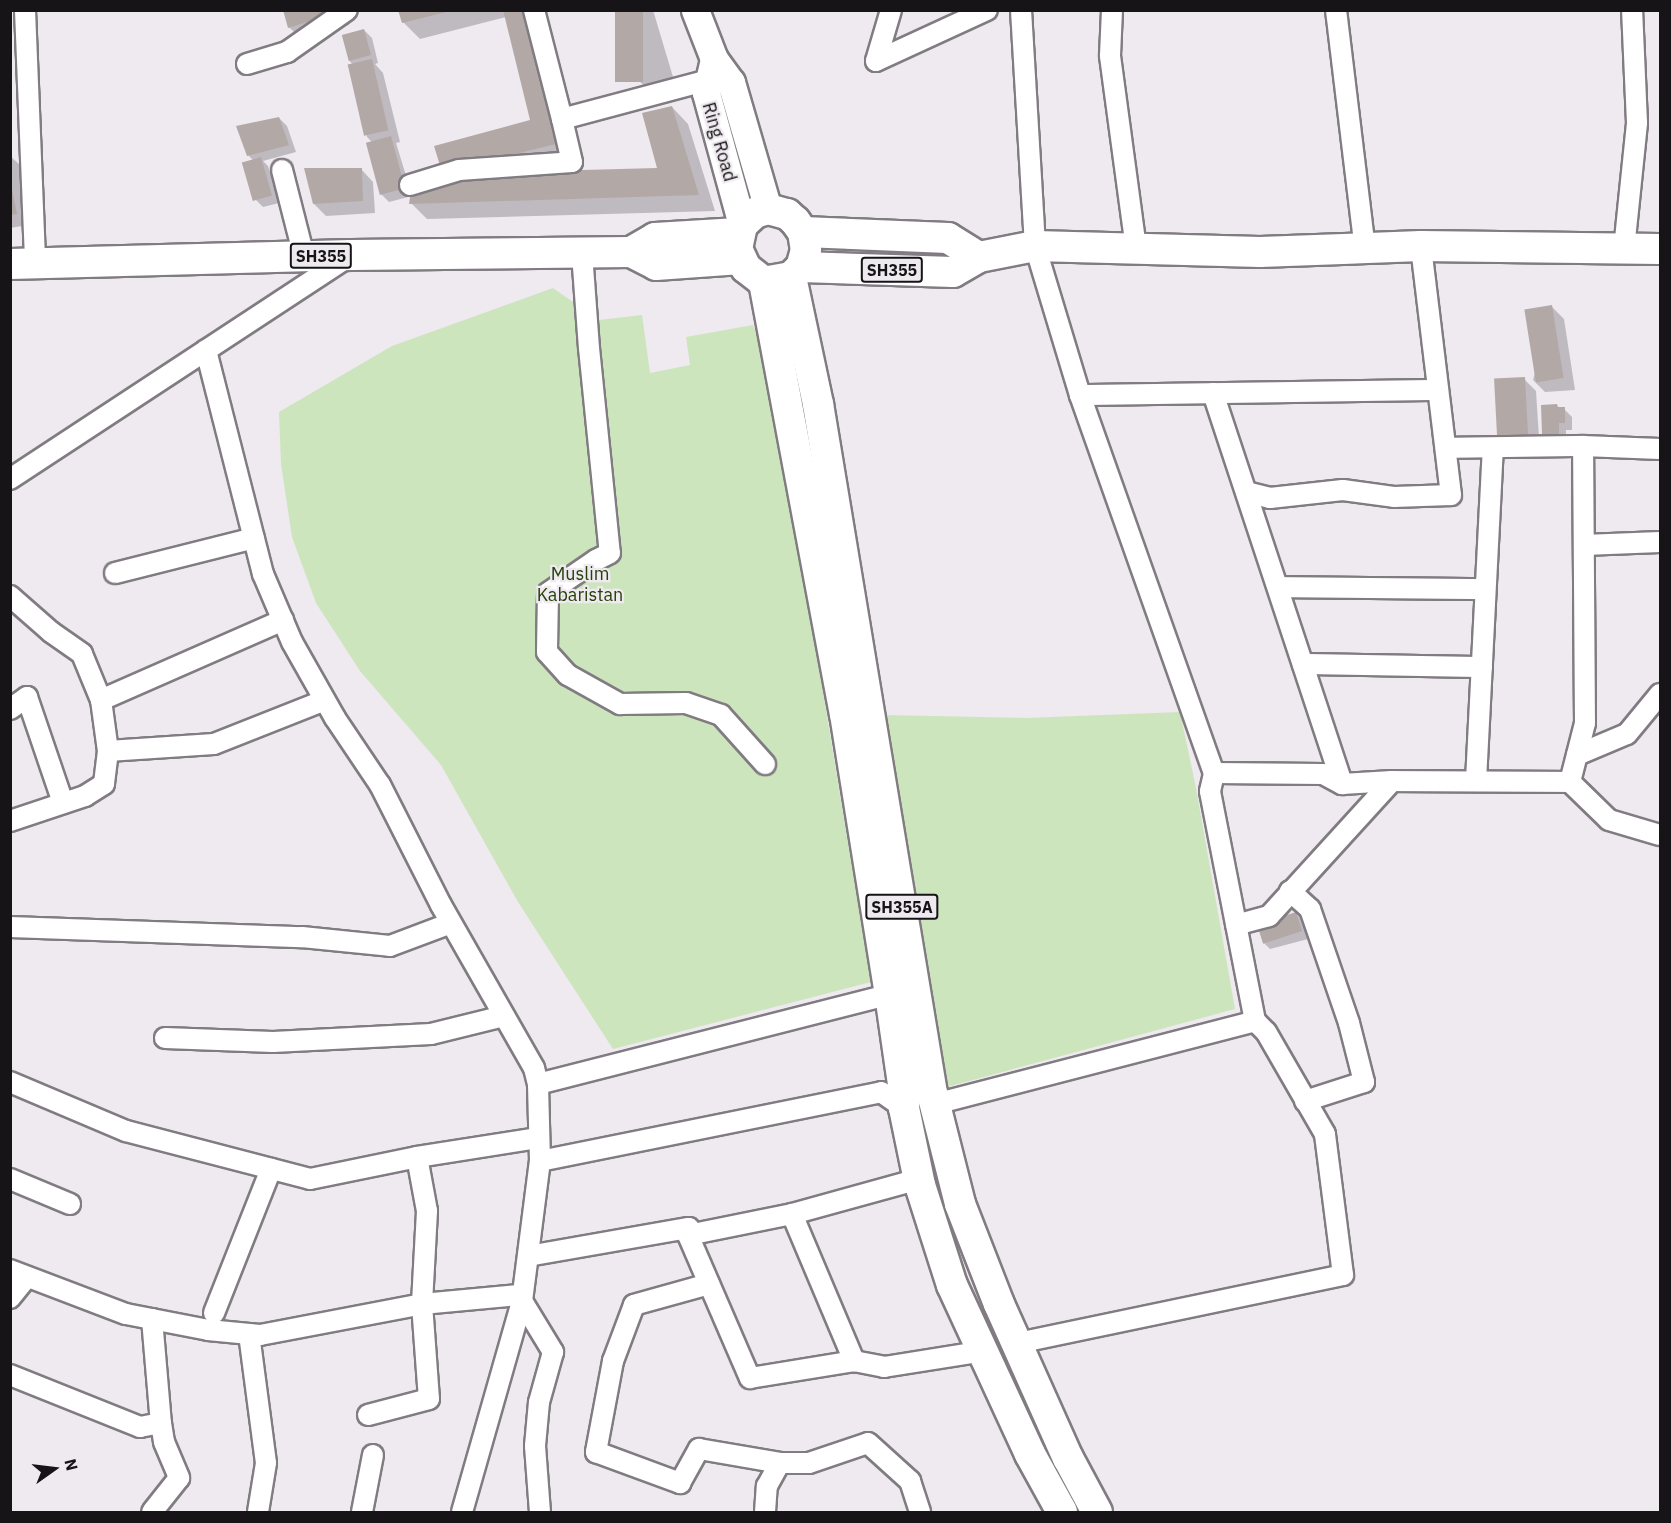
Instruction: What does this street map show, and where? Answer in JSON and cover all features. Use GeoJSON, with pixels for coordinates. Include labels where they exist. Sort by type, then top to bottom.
{"type":"FeatureCollection","features":[{"type":"Feature","properties":{"kind":"main road","name":"SH355"},"geometry":{"type":"LineString","coordinates":[[23,263],[351,255],[632,252],[655,238],[740,239],[755,213],[768,209]]}},
{"type":"Feature","properties":{"kind":"main road"},"geometry":{"type":"LineString","coordinates":[[740,239],[746,268],[785,275],[806,250],[803,232],[787,214],[768,209]]}},
{"type":"Feature","properties":{"kind":"main road","name":"SH355"},"geometry":{"type":"LineString","coordinates":[[785,275],[954,272],[979,257],[948,238],[803,232]]}},
{"type":"Feature","properties":{"kind":"main road"},"geometry":{"type":"LineString","coordinates":[[979,257],[1035,246],[1260,252],[1421,246],[1660,249]]}},
{"type":"Feature","properties":{"kind":"main road","name":"SH355A"},"geometry":{"type":"LineString","coordinates":[[785,275],[818,404],[846,645],[905,1098],[904,1108],[919,1179],[952,1285],[1030,1454],[1062,1512]]}},
{"type":"Feature","properties":{"kind":"main road","name":"SH355A"},"geometry":{"type":"LineString","coordinates":[[846,645],[935,1104],[960,1204],[999,1304],[1068,1458],[1097,1512]]}},
{"type":"Feature","properties":{"kind":"main road"},"geometry":{"type":"LineString","coordinates":[[904,1108],[935,1104]]}},
{"type":"Feature","properties":{"kind":"main road"},"geometry":{"type":"LineString","coordinates":[[984,1351],[1018,1343]]}},
{"type":"Feature","properties":{"kind":"street"},"geometry":{"type":"LineString","coordinates":[[23,263],[25,10]]}},
{"type":"Feature","properties":{"kind":"street"},"geometry":{"type":"LineString","coordinates":[[247,64],[287,52],[347,10]]}},
{"type":"Feature","properties":{"kind":"street"},"geometry":{"type":"LineString","coordinates":[[410,185],[459,171],[572,162],[534,10]]}},
{"type":"Feature","properties":{"kind":"street","name":"Ring Road"},"geometry":{"type":"LineString","coordinates":[[695,10],[711,70],[706,93],[740,239]]}},
{"type":"Feature","properties":{"kind":"street"},"geometry":{"type":"LineString","coordinates":[[891,10],[876,61],[987,10]]}},
{"type":"Feature","properties":{"kind":"street"},"geometry":{"type":"LineString","coordinates":[[1018,1343],[1343,1275],[1324,1134],[1266,1032],[1255,1021],[1210,791],[1214,773],[1080,395],[1035,246],[1021,10]]}},
{"type":"Feature","properties":{"kind":"street"},"geometry":{"type":"LineString","coordinates":[[1112,10],[1110,56],[1136,248]]}},
{"type":"Feature","properties":{"kind":"street"},"geometry":{"type":"LineString","coordinates":[[1336,10],[1365,248]]}},
{"type":"Feature","properties":{"kind":"street"},"geometry":{"type":"LineString","coordinates":[[1624,249],[1637,123],[1632,10]]}},
{"type":"Feature","properties":{"kind":"street"},"geometry":{"type":"LineString","coordinates":[[562,118],[711,70]]}},
{"type":"Feature","properties":{"kind":"street","name":"Ring Road"},"geometry":{"type":"LineString","coordinates":[[711,70],[731,82],[768,209]]}},
{"type":"Feature","properties":{"kind":"street"},"geometry":{"type":"LineString","coordinates":[[282,170],[304,256]]}},
{"type":"Feature","properties":{"kind":"street"},"geometry":{"type":"LineString","coordinates":[[1246,492],[1270,498],[1343,490],[1394,497],[1451,495],[1421,246]]}},
{"type":"Feature","properties":{"kind":"street"},"geometry":{"type":"LineString","coordinates":[[582,253],[589,348],[610,553],[548,593],[547,652],[568,675],[620,704],[686,702],[721,715],[765,764]]}},
{"type":"Feature","properties":{"kind":"street"},"geometry":{"type":"LineString","coordinates":[[10,479],[351,255]]}},
{"type":"Feature","properties":{"kind":"street"},"geometry":{"type":"LineString","coordinates":[[206,350],[263,574],[283,620],[325,700],[380,785],[451,923],[534,1068],[538,1084],[540,1161],[522,1301],[462,1512]]}},
{"type":"Feature","properties":{"kind":"street"},"geometry":{"type":"LineString","coordinates":[[1080,395],[1438,390]]}},
{"type":"Feature","properties":{"kind":"street"},"geometry":{"type":"LineString","coordinates":[[1213,393],[1279,587],[1342,784]]}},
{"type":"Feature","properties":{"kind":"street"},"geometry":{"type":"LineString","coordinates":[[1447,448],[1583,446],[1660,449]]}},
{"type":"Feature","properties":{"kind":"street"},"geometry":{"type":"LineString","coordinates":[[1570,782],[1586,723],[1583,446]]}},
{"type":"Feature","properties":{"kind":"street"},"geometry":{"type":"LineString","coordinates":[[1476,781],[1493,449]]}},
{"type":"Feature","properties":{"kind":"street"},"geometry":{"type":"LineString","coordinates":[[115,573],[254,538]]}},
{"type":"Feature","properties":{"kind":"street"},"geometry":{"type":"LineString","coordinates":[[1584,545],[1660,542]]}},
{"type":"Feature","properties":{"kind":"street"},"geometry":{"type":"LineString","coordinates":[[1279,587],[1485,589]]}},
{"type":"Feature","properties":{"kind":"street"},"geometry":{"type":"LineString","coordinates":[[10,596],[51,632],[82,654],[101,700],[108,751],[104,784],[85,796],[10,821]]}},
{"type":"Feature","properties":{"kind":"street"},"geometry":{"type":"LineString","coordinates":[[101,700],[283,620]]}},
{"type":"Feature","properties":{"kind":"street"},"geometry":{"type":"LineString","coordinates":[[1303,664],[1482,667]]}},
{"type":"Feature","properties":{"kind":"street"},"geometry":{"type":"LineString","coordinates":[[1577,754],[1627,734],[1660,694]]}},
{"type":"Feature","properties":{"kind":"street"},"geometry":{"type":"LineString","coordinates":[[10,709],[27,697],[63,803]]}},
{"type":"Feature","properties":{"kind":"street"},"geometry":{"type":"LineString","coordinates":[[108,751],[214,744],[325,700]]}},
{"type":"Feature","properties":{"kind":"street"},"geometry":{"type":"LineString","coordinates":[[1214,773],[1323,774],[1342,784],[1392,781],[1570,782],[1609,820],[1660,835]]}},
{"type":"Feature","properties":{"kind":"street"},"geometry":{"type":"LineString","coordinates":[[1236,925],[1269,916],[1392,781]]}},
{"type":"Feature","properties":{"kind":"street"},"geometry":{"type":"LineString","coordinates":[[1290,891],[1310,909],[1349,1023],[1364,1082],[1305,1101]]}},
{"type":"Feature","properties":{"kind":"street"},"geometry":{"type":"LineString","coordinates":[[10,927],[302,938],[390,946],[451,923]]}},
{"type":"Feature","properties":{"kind":"street"},"geometry":{"type":"LineString","coordinates":[[538,1084],[890,994]]}},
{"type":"Feature","properties":{"kind":"street"},"geometry":{"type":"LineString","coordinates":[[165,1038],[273,1042],[431,1034],[504,1016]]}},
{"type":"Feature","properties":{"kind":"street"},"geometry":{"type":"LineString","coordinates":[[935,1104],[1255,1021]]}},
{"type":"Feature","properties":{"kind":"street"},"geometry":{"type":"LineString","coordinates":[[10,1082],[126,1131],[310,1179],[417,1157],[539,1138]]}},
{"type":"Feature","properties":{"kind":"street"},"geometry":{"type":"LineString","coordinates":[[540,1161],[881,1092],[904,1108]]}},
{"type":"Feature","properties":{"kind":"street"},"geometry":{"type":"LineString","coordinates":[[368,1416],[429,1399],[422,1304],[427,1211],[417,1157]]}},
{"type":"Feature","properties":{"kind":"street"},"geometry":{"type":"LineString","coordinates":[[214,1313],[271,1169]]}},
{"type":"Feature","properties":{"kind":"street"},"geometry":{"type":"LineString","coordinates":[[10,1179],[70,1204]]}},
{"type":"Feature","properties":{"kind":"street"},"geometry":{"type":"LineString","coordinates":[[688,1235],[792,1214],[919,1179]]}},
{"type":"Feature","properties":{"kind":"street"},"geometry":{"type":"LineString","coordinates":[[792,1214],[855,1361]]}},
{"type":"Feature","properties":{"kind":"street"},"geometry":{"type":"LineString","coordinates":[[528,1256],[689,1228],[688,1235],[750,1378],[855,1361],[884,1366],[984,1351]]}},
{"type":"Feature","properties":{"kind":"street"},"geometry":{"type":"LineString","coordinates":[[10,1298],[19,1273],[126,1314],[260,1335],[422,1304],[519,1295],[553,1353],[539,1402],[535,1446],[540,1512]]}},
{"type":"Feature","properties":{"kind":"street"},"geometry":{"type":"LineString","coordinates":[[709,1284],[634,1305],[613,1361],[596,1452],[680,1483],[699,1449],[780,1463],[809,1463],[867,1443],[910,1481],[920,1512]]}},
{"type":"Feature","properties":{"kind":"street"},"geometry":{"type":"LineString","coordinates":[[152,1319],[164,1442],[179,1478],[152,1512]]}},
{"type":"Feature","properties":{"kind":"street"},"geometry":{"type":"LineString","coordinates":[[249,1334],[266,1463],[258,1512]]}},
{"type":"Feature","properties":{"kind":"street"},"geometry":{"type":"LineString","coordinates":[[10,1375],[140,1427],[161,1423]]}},
{"type":"Feature","properties":{"kind":"street"},"geometry":{"type":"LineString","coordinates":[[362,1512],[373,1455]]}},
{"type":"Feature","properties":{"kind":"street"},"geometry":{"type":"LineString","coordinates":[[765,1512],[767,1486],[780,1463]]}},
{"type":"Feature","properties":{"kind":"green space","name":"Muslim Kabaristan"},"geometry":{"type":"Polygon","coordinates":[[[553,288],[599,320],[642,315],[650,373],[690,365],[686,337],[753,325],[769,366],[871,982],[613,1049],[518,902],[441,765],[360,671],[316,603],[292,537],[281,464],[279,412],[392,346],[553,288]]]}},
{"type":"Feature","properties":{"kind":"green space"},"geometry":{"type":"Polygon","coordinates":[[[1180,712],[1196,788],[1235,1009],[936,1090],[884,715],[1026,718],[1180,712]]]}},
{"type":"Feature","properties":{"kind":"building"},"geometry":{"type":"Polygon","coordinates":[[[283,10],[337,10],[337,13],[288,28],[283,10]]]}},
{"type":"Feature","properties":{"kind":"building"},"geometry":{"type":"Polygon","coordinates":[[[398,10],[450,10],[450,11],[402,23],[398,10]]]}},
{"type":"Feature","properties":{"kind":"building"},"geometry":{"type":"Polygon","coordinates":[[[503,10],[530,10],[564,142],[442,172],[434,146],[530,120],[503,10]]]}},
{"type":"Feature","properties":{"kind":"building"},"geometry":{"type":"Polygon","coordinates":[[[615,10],[643,10],[643,82],[615,82],[615,10]]]}},
{"type":"Feature","properties":{"kind":"building"},"geometry":{"type":"Polygon","coordinates":[[[364,29],[371,55],[349,61],[342,35],[364,29]]]}},
{"type":"Feature","properties":{"kind":"building"},"geometry":{"type":"Polygon","coordinates":[[[372,59],[388,130],[364,136],[348,65],[372,59]]]}},
{"type":"Feature","properties":{"kind":"building"},"geometry":{"type":"Polygon","coordinates":[[[672,106],[699,195],[409,204],[411,190],[468,173],[657,168],[642,113],[672,106]]]}},
{"type":"Feature","properties":{"kind":"building"},"geometry":{"type":"Polygon","coordinates":[[[279,117],[289,145],[247,156],[236,126],[279,117]]]}},
{"type":"Feature","properties":{"kind":"building"},"geometry":{"type":"Polygon","coordinates":[[[391,136],[405,188],[380,195],[366,143],[391,136]]]}},
{"type":"Feature","properties":{"kind":"building"},"geometry":{"type":"Polygon","coordinates":[[[261,157],[272,195],[253,201],[242,163],[261,157]]]}},
{"type":"Feature","properties":{"kind":"building"},"geometry":{"type":"Polygon","coordinates":[[[304,168],[362,168],[363,201],[313,204],[304,168]]]}},
{"type":"Feature","properties":{"kind":"building"},"geometry":{"type":"Polygon","coordinates":[[[10,180],[17,214],[10,215],[10,180]]]}},
{"type":"Feature","properties":{"kind":"building"},"geometry":{"type":"Polygon","coordinates":[[[1552,305],[1564,378],[1536,382],[1524,309],[1552,305]]]}},
{"type":"Feature","properties":{"kind":"building"},"geometry":{"type":"Polygon","coordinates":[[[1525,377],[1528,443],[1497,445],[1494,379],[1525,377]]]}},
{"type":"Feature","properties":{"kind":"building"},"geometry":{"type":"Polygon","coordinates":[[[1557,404],[1558,407],[1565,407],[1565,423],[1559,423],[1559,434],[1542,435],[1541,405],[1557,404]]]}},
{"type":"Feature","properties":{"kind":"building"},"geometry":{"type":"Polygon","coordinates":[[[1296,912],[1302,931],[1263,944],[1257,925],[1296,912]]]}}]}
